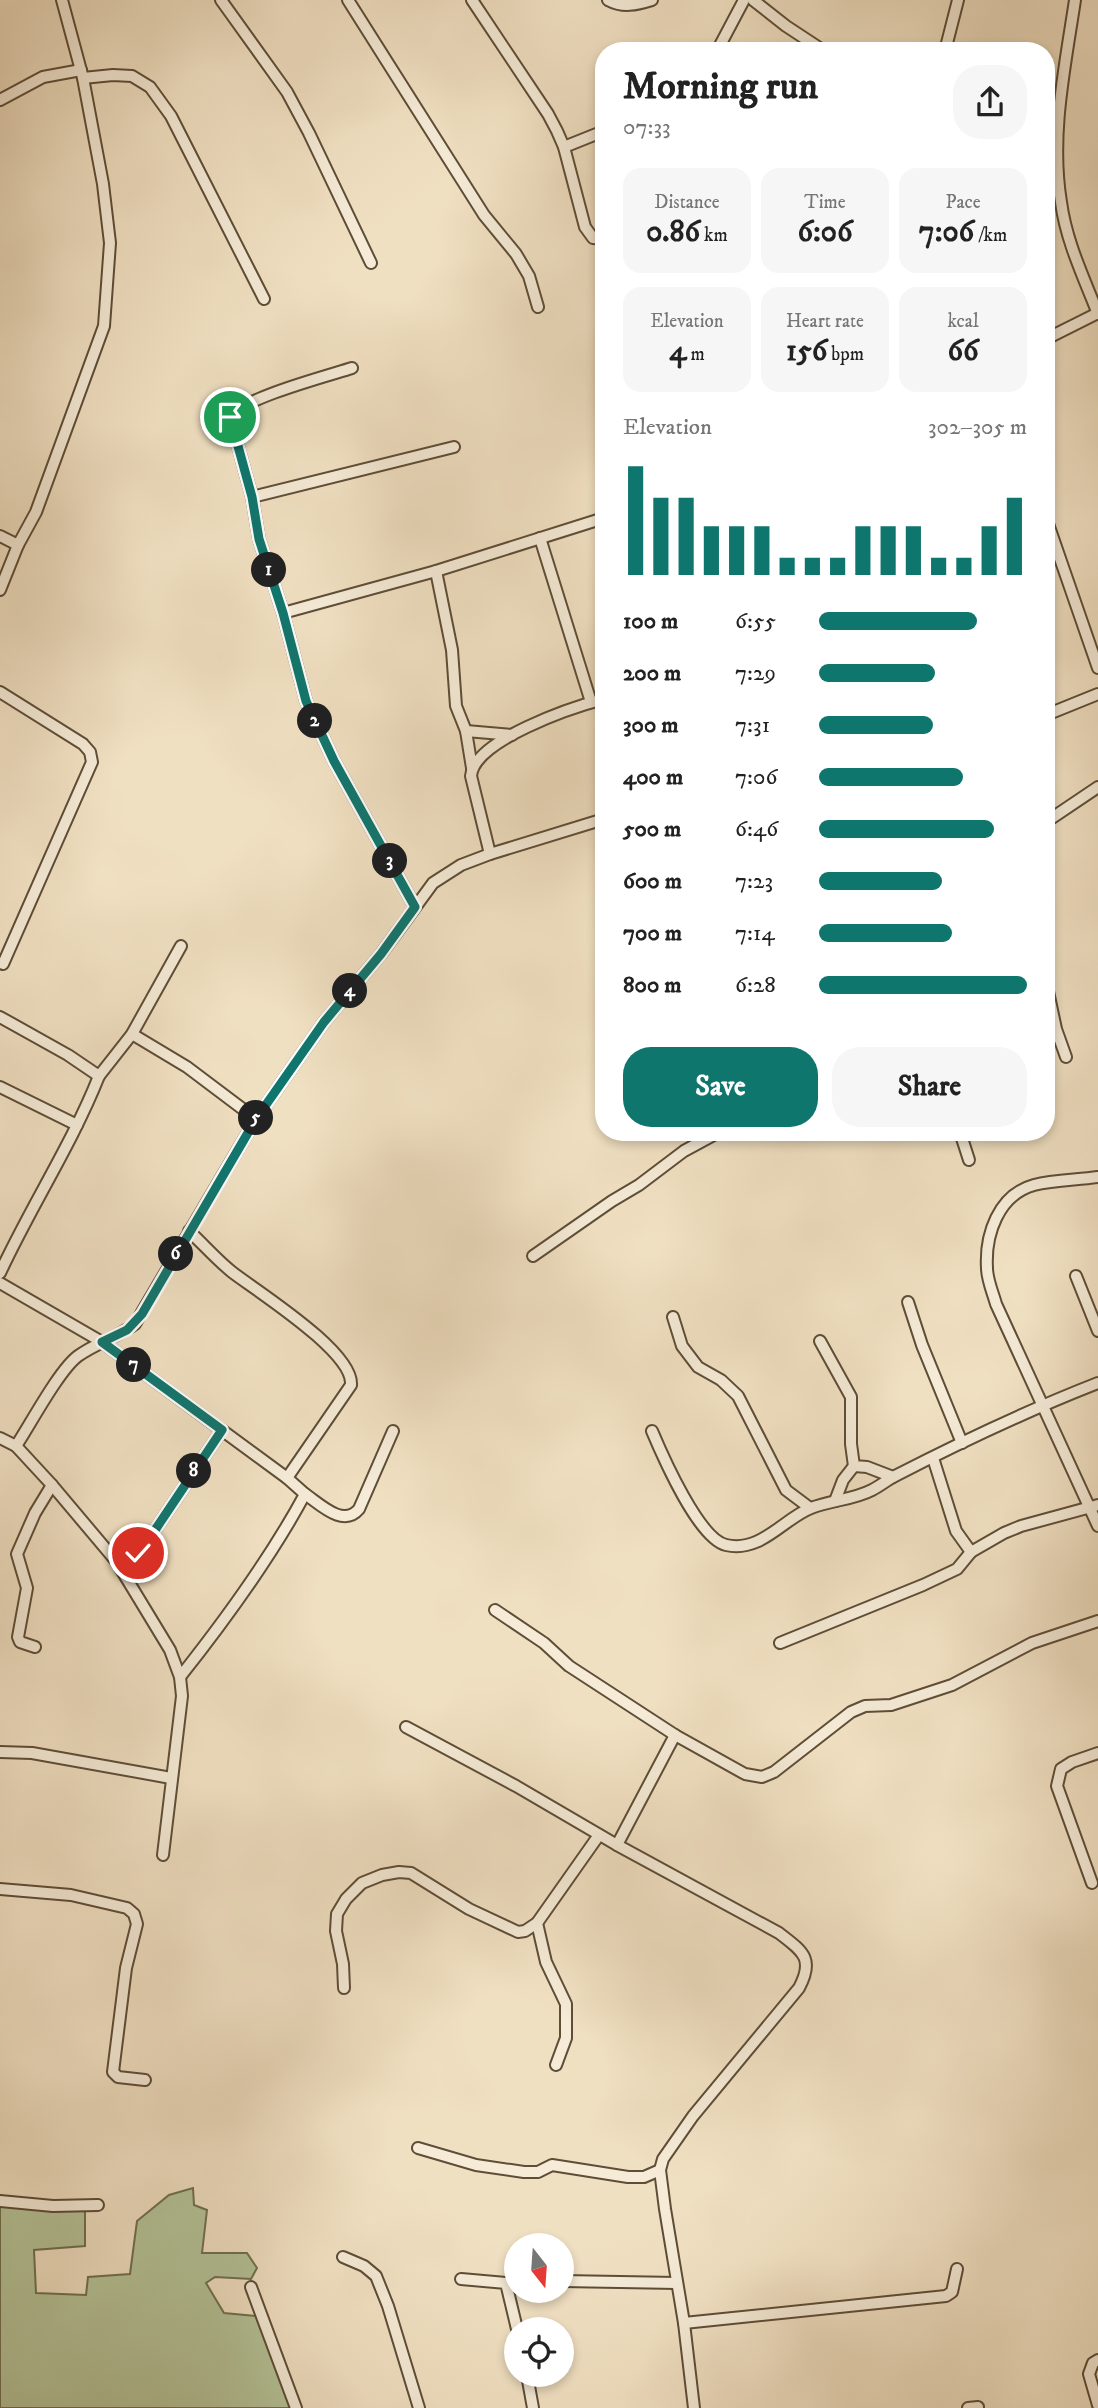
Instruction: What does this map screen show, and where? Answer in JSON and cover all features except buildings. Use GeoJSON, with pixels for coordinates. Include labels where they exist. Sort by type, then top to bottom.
{"type":"FeatureCollection","features":[{"type":"Feature","properties":{"kind":"street"},"geometry":{"type":"LineString","coordinates":[[0,590],[18,545],[36,512],[104,326],[110,243],[103,184],[82,74],[62,0]]}},
{"type":"Feature","properties":{"kind":"street"},"geometry":{"type":"LineString","coordinates":[[221,0],[287,92],[371,263]]}},
{"type":"Feature","properties":{"kind":"street"},"geometry":{"type":"LineString","coordinates":[[348,0],[484,215],[516,254],[528,276],[538,307]]}},
{"type":"Feature","properties":{"kind":"street"},"geometry":{"type":"LineString","coordinates":[[472,0],[548,114],[564,147],[585,227],[595,238]]}},
{"type":"Feature","properties":{"kind":"street"},"geometry":{"type":"LineString","coordinates":[[608,0],[621,6],[652,0]]}},
{"type":"Feature","properties":{"kind":"street"},"geometry":{"type":"LineString","coordinates":[[722,42],[744,0]]}},
{"type":"Feature","properties":{"kind":"street"},"geometry":{"type":"LineString","coordinates":[[753,0],[810,42]]}},
{"type":"Feature","properties":{"kind":"street"},"geometry":{"type":"LineString","coordinates":[[947,42],[958,0]]}},
{"type":"Feature","properties":{"kind":"street"},"geometry":{"type":"LineString","coordinates":[[1055,105],[1075,0]]}},
{"type":"Feature","properties":{"kind":"street"},"geometry":{"type":"LineString","coordinates":[[0,100],[43,77],[82,74],[132,76],[150,87],[171,116],[264,299]]}},
{"type":"Feature","properties":{"kind":"street"},"geometry":{"type":"LineString","coordinates":[[564,147],[595,135]]}},
{"type":"Feature","properties":{"kind":"street"},"geometry":{"type":"LineString","coordinates":[[1055,148],[1061,203],[1069,236],[1098,313],[1055,334]]}},
{"type":"Feature","properties":{"kind":"street"},"geometry":{"type":"LineString","coordinates":[[352,368],[269,395],[234,411],[230,417],[252,497],[259,539],[283,613],[306,701],[370,829],[415,907]]}},
{"type":"Feature","properties":{"kind":"street"},"geometry":{"type":"LineString","coordinates":[[252,497],[454,447]]}},
{"type":"Feature","properties":{"kind":"street"},"geometry":{"type":"LineString","coordinates":[[283,613],[436,571],[595,521]]}},
{"type":"Feature","properties":{"kind":"street"},"geometry":{"type":"LineString","coordinates":[[0,536],[18,545]]}},
{"type":"Feature","properties":{"kind":"street"},"geometry":{"type":"LineString","coordinates":[[540,538],[591,702]]}},
{"type":"Feature","properties":{"kind":"street"},"geometry":{"type":"LineString","coordinates":[[1055,544],[1098,668]]}},
{"type":"Feature","properties":{"kind":"street"},"geometry":{"type":"LineString","coordinates":[[436,571],[452,650],[456,706],[466,731],[471,776],[490,854]]}},
{"type":"Feature","properties":{"kind":"street"},"geometry":{"type":"LineString","coordinates":[[0,692],[83,744],[90,752],[92,762],[1,965]]}},
{"type":"Feature","properties":{"kind":"street"},"geometry":{"type":"LineString","coordinates":[[1055,711],[1098,694]]}},
{"type":"Feature","properties":{"kind":"street"},"geometry":{"type":"LineString","coordinates":[[472,768],[486,751],[532,724],[595,701]]}},
{"type":"Feature","properties":{"kind":"street"},"geometry":{"type":"LineString","coordinates":[[466,731],[514,735]]}},
{"type":"Feature","properties":{"kind":"street"},"geometry":{"type":"LineString","coordinates":[[1055,815],[1098,787]]}},
{"type":"Feature","properties":{"kind":"street"},"geometry":{"type":"LineString","coordinates":[[16,1447],[77,1357],[135,1324],[256,1119],[324,1022],[381,954],[433,883],[445,873],[490,854],[595,822]]}},
{"type":"Feature","properties":{"kind":"street"},"geometry":{"type":"LineString","coordinates":[[0,1273],[77,1125],[99,1076],[132,1034],[181,946]]}},
{"type":"Feature","properties":{"kind":"street"},"geometry":{"type":"LineString","coordinates":[[0,1017],[68,1055],[99,1076]]}},
{"type":"Feature","properties":{"kind":"street"},"geometry":{"type":"LineString","coordinates":[[1055,1024],[1066,1057]]}},
{"type":"Feature","properties":{"kind":"street"},"geometry":{"type":"LineString","coordinates":[[132,1034],[187,1067],[256,1119]]}},
{"type":"Feature","properties":{"kind":"street"},"geometry":{"type":"LineString","coordinates":[[0,1087],[77,1125]]}},
{"type":"Feature","properties":{"kind":"street"},"geometry":{"type":"LineString","coordinates":[[533,1256],[702,1141]]}},
{"type":"Feature","properties":{"kind":"street"},"geometry":{"type":"LineString","coordinates":[[963,1141],[968,1160]]}},
{"type":"Feature","properties":{"kind":"street"},"geometry":{"type":"LineString","coordinates":[[1098,1177],[1034,1185],[1018,1192],[999,1211],[987,1239],[987,1270],[996,1304],[1094,1507],[1098,1526]]}},
{"type":"Feature","properties":{"kind":"street"},"geometry":{"type":"LineString","coordinates":[[189,1231],[230,1270],[321,1338],[350,1374],[351,1385],[287,1478]]}},
{"type":"Feature","properties":{"kind":"street"},"geometry":{"type":"LineString","coordinates":[[1076,1276],[1098,1331]]}},
{"type":"Feature","properties":{"kind":"street"},"geometry":{"type":"LineString","coordinates":[[0,1283],[102,1342],[337,1516],[347,1518],[359,1509],[393,1431]]}},
{"type":"Feature","properties":{"kind":"street"},"geometry":{"type":"LineString","coordinates":[[908,1302],[922,1345],[962,1443]]}},
{"type":"Feature","properties":{"kind":"street"},"geometry":{"type":"LineString","coordinates":[[674,1317],[682,1346],[698,1367],[721,1380],[738,1396],[786,1490],[810,1508]]}},
{"type":"Feature","properties":{"kind":"street"},"geometry":{"type":"LineString","coordinates":[[820,1340],[851,1397],[854,1466],[843,1480],[835,1501]]}},
{"type":"Feature","properties":{"kind":"street"},"geometry":{"type":"LineString","coordinates":[[652,1431],[670,1474],[708,1535],[725,1545],[742,1545],[757,1542],[810,1508],[872,1490],[892,1477],[962,1443],[1098,1383]]}},
{"type":"Feature","properties":{"kind":"street"},"geometry":{"type":"LineString","coordinates":[[116,1561],[138,1553],[143,1548],[222,1430]]}},
{"type":"Feature","properties":{"kind":"street"},"geometry":{"type":"LineString","coordinates":[[0,1438],[16,1447],[52,1485],[116,1561],[170,1650],[180,1677],[182,1696],[163,1855]]}},
{"type":"Feature","properties":{"kind":"street"},"geometry":{"type":"LineString","coordinates":[[933,1458],[956,1531],[971,1552]]}},
{"type":"Feature","properties":{"kind":"street"},"geometry":{"type":"LineString","coordinates":[[854,1466],[867,1467],[892,1477]]}},
{"type":"Feature","properties":{"kind":"street"},"geometry":{"type":"LineString","coordinates":[[35,1647],[20,1643],[18,1637],[27,1588],[17,1554],[35,1513],[52,1485]]}},
{"type":"Feature","properties":{"kind":"street"},"geometry":{"type":"LineString","coordinates":[[180,1677],[225,1620],[284,1531],[305,1494]]}},
{"type":"Feature","properties":{"kind":"street"},"geometry":{"type":"LineString","coordinates":[[780,1643],[957,1569],[971,1552],[1012,1529],[1094,1507]]}},
{"type":"Feature","properties":{"kind":"street"},"geometry":{"type":"LineString","coordinates":[[495,1610],[544,1643],[569,1665],[675,1735],[745,1774],[762,1777],[774,1772],[851,1712],[865,1706],[891,1704],[951,1685],[1032,1643],[1098,1620]]}},
{"type":"Feature","properties":{"kind":"street"},"geometry":{"type":"LineString","coordinates":[[406,1727],[516,1786],[617,1846],[779,1933],[802,1951],[807,1963],[806,1975],[799,1988],[693,2116],[663,2159],[660,2170],[684,2323],[694,2408]]}},
{"type":"Feature","properties":{"kind":"street"},"geometry":{"type":"LineString","coordinates":[[617,1846],[675,1735]]}},
{"type":"Feature","properties":{"kind":"street"},"geometry":{"type":"LineString","coordinates":[[0,1752],[32,1753],[172,1778]]}},
{"type":"Feature","properties":{"kind":"street"},"geometry":{"type":"LineString","coordinates":[[1093,1883],[1056,1786],[1061,1769],[1098,1752]]}},
{"type":"Feature","properties":{"kind":"street"},"geometry":{"type":"LineString","coordinates":[[344,1988],[336,1931],[337,1914],[346,1899],[362,1883],[382,1875],[411,1873],[469,1909],[517,1932],[525,1931],[537,1923],[600,1835]]}},
{"type":"Feature","properties":{"kind":"street"},"geometry":{"type":"LineString","coordinates":[[0,1889],[71,1895],[127,1908],[134,1914],[137,1924],[126,1968],[113,2072],[117,2077],[145,2080]]}},
{"type":"Feature","properties":{"kind":"street"},"geometry":{"type":"LineString","coordinates":[[537,1923],[546,1962],[566,2004],[566,2038],[556,2064]]}},
{"type":"Feature","properties":{"kind":"street"},"geometry":{"type":"LineString","coordinates":[[418,2148],[476,2165],[524,2172],[538,2172],[552,2165],[644,2177],[660,2170]]}},
{"type":"Feature","properties":{"kind":"street"},"geometry":{"type":"LineString","coordinates":[[0,2201],[53,2206],[98,2205]]}},
{"type":"Feature","properties":{"kind":"street"},"geometry":{"type":"LineString","coordinates":[[343,2258],[364,2266],[376,2276],[388,2306],[419,2408]]}},
{"type":"Feature","properties":{"kind":"street"},"geometry":{"type":"LineString","coordinates":[[684,2323],[946,2296],[952,2292],[957,2269]]}},
{"type":"Feature","properties":{"kind":"street"},"geometry":{"type":"LineString","coordinates":[[461,2278],[504,2282]]}},
{"type":"Feature","properties":{"kind":"street"},"geometry":{"type":"LineString","coordinates":[[574,2281],[677,2283]]}},
{"type":"Feature","properties":{"kind":"street"},"geometry":{"type":"LineString","coordinates":[[251,2287],[296,2408]]}},
{"type":"Feature","properties":{"kind":"street"},"geometry":{"type":"LineString","coordinates":[[1098,2360],[1093,2362],[1089,2374],[1098,2405]]}},
{"type":"Feature","properties":{"kind":"street"},"geometry":{"type":"LineString","coordinates":[[529,2387],[533,2408]]}},
{"type":"Feature","properties":{"kind":"green space"},"geometry":{"type":"Polygon","coordinates":[[[193,2188],[194,2205],[207,2210],[202,2253],[247,2253],[257,2268],[251,2279],[215,2277],[206,2283],[224,2313],[256,2316],[291,2408],[0,2408],[0,2205],[85,2211],[85,2246],[34,2250],[36,2293],[86,2295],[88,2277],[130,2274],[137,2221],[169,2195],[193,2188]]]}},
{"type":"Feature","properties":{"kind":"route"},"geometry":{"type":"LineString","coordinates":[[138,1553],[222,1430],[102,1342],[135,1324],[256,1119],[324,1022],[381,954],[415,907],[334,761],[306,701],[283,613],[259,539],[252,497],[230,417]]}}]}
